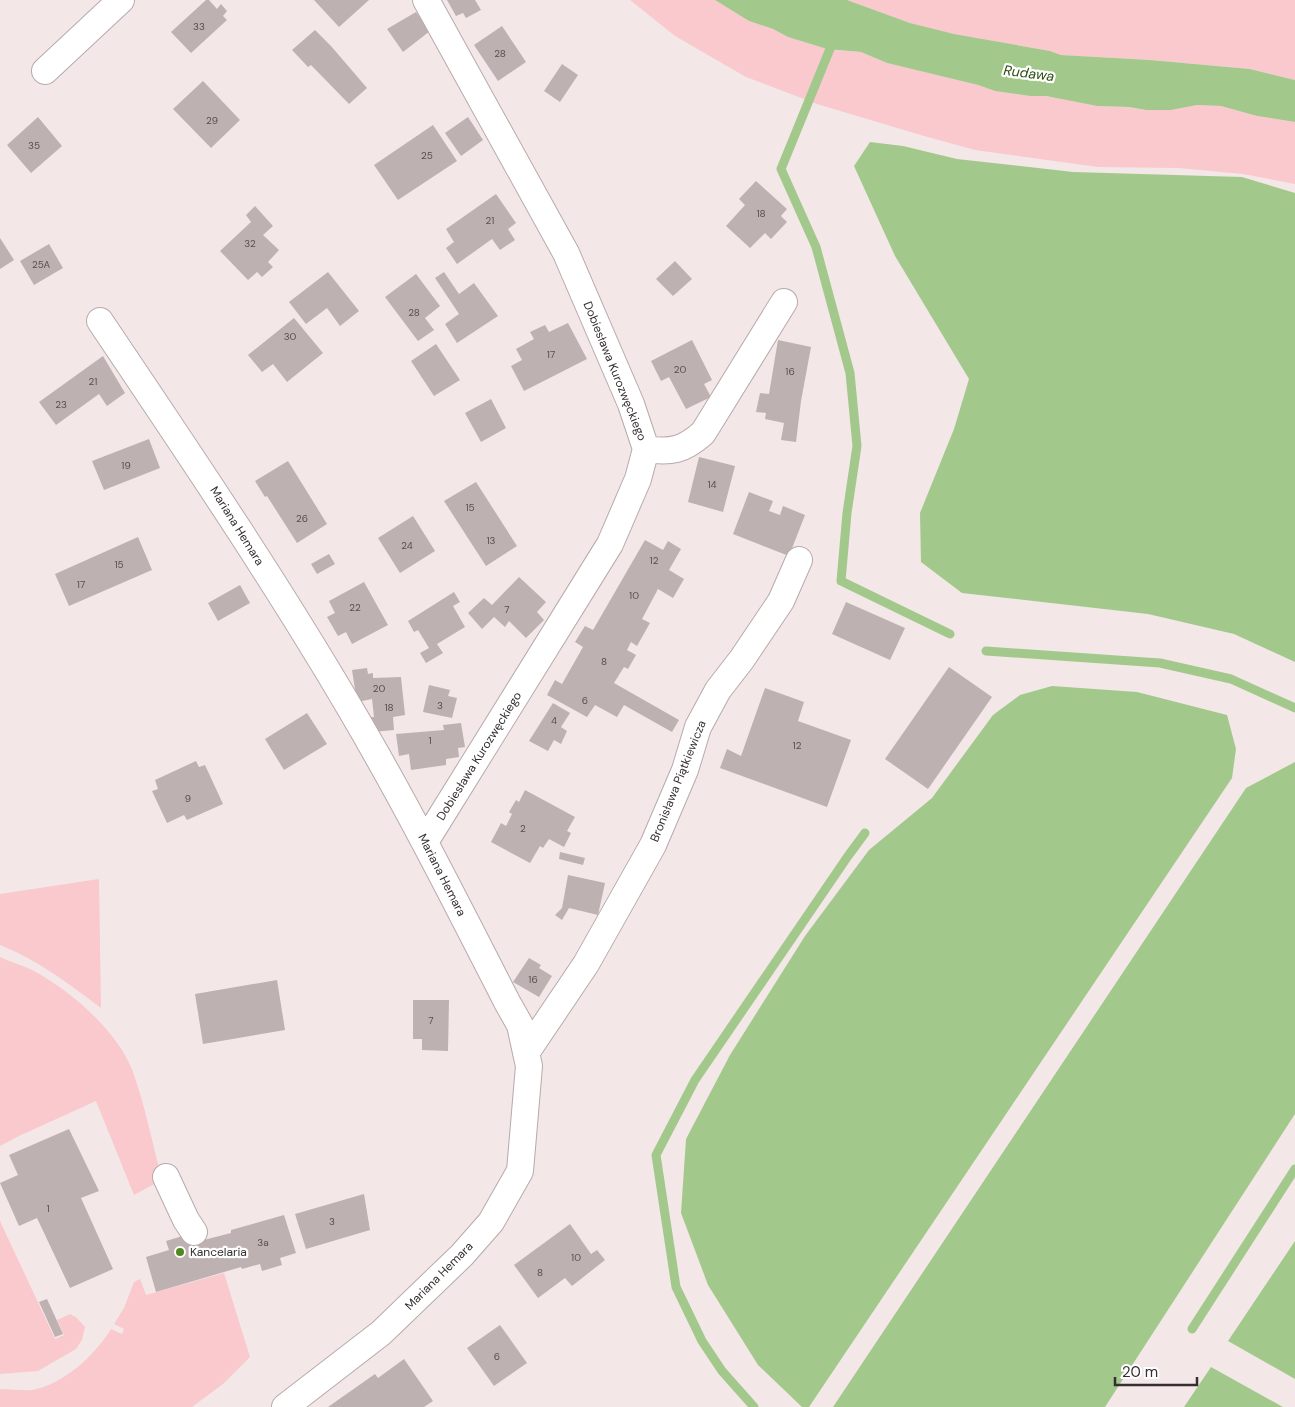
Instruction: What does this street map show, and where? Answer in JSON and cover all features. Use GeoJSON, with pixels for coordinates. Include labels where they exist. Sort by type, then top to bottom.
{"type":"FeatureCollection","features":[{"type":"Feature","properties":{"kind":"street"},"geometry":{"type":"LineString","coordinates":[[45,71],[121,0]]}},
{"type":"Feature","properties":{"kind":"street","name":"Dobiesława Kurozwęckiego"},"geometry":{"type":"LineString","coordinates":[[425,842],[610,544],[638,479],[646,449],[631,404],[566,253],[426,0]]}},
{"type":"Feature","properties":{"kind":"street"},"geometry":{"type":"LineString","coordinates":[[646,449],[676,450],[691,444],[703,433],[784,302]]}},
{"type":"Feature","properties":{"kind":"street","name":"Mariana Hemara"},"geometry":{"type":"LineString","coordinates":[[100,321],[206,478],[351,710],[425,842],[502,994],[520,1025],[529,1066],[520,1170],[492,1222],[462,1255],[381,1333],[285,1407]]}},
{"type":"Feature","properties":{"kind":"street","name":"Bronisława Piątkiewicza"},"geometry":{"type":"LineString","coordinates":[[526,1053],[586,964],[648,853],[685,770],[698,727],[718,690],[742,659],[781,601],[799,560]]}},
{"type":"Feature","properties":{"kind":"street"},"geometry":{"type":"LineString","coordinates":[[166,1176],[186,1220],[194,1232]]}},
{"type":"Feature","properties":{"kind":"shaded area"},"geometry":{"type":"Polygon","coordinates":[[[630,0],[715,0],[749,21],[773,29],[788,37],[827,49],[861,52],[887,63],[978,85],[995,91],[1030,96],[1046,96],[1097,106],[1129,107],[1146,110],[1171,110],[1197,105],[1221,106],[1257,116],[1295,122],[1295,184],[1243,174],[1178,168],[1098,167],[975,150],[924,136],[817,104],[746,77],[675,36],[630,0]]]}},
{"type":"Feature","properties":{"kind":"shaded area"},"geometry":{"type":"Polygon","coordinates":[[[847,0],[1295,0],[1295,80],[1250,69],[1150,60],[1061,55],[1050,51],[953,34],[910,23],[847,0]]]}},
{"type":"Feature","properties":{"kind":"shaded area"},"geometry":{"type":"Polygon","coordinates":[[[99,879],[101,1008],[40,965],[0,945],[0,894],[99,879]]]}},
{"type":"Feature","properties":{"kind":"shaded area"},"geometry":{"type":"Polygon","coordinates":[[[0,957],[47,978],[77,1000],[116,1042],[133,1072],[141,1096],[159,1168],[158,1182],[134,1195],[96,1101],[0,1146],[0,957]]]}},
{"type":"Feature","properties":{"kind":"shaded area"},"geometry":{"type":"Polygon","coordinates":[[[0,1221],[55,1339],[64,1335],[57,1320],[70,1314],[77,1318],[85,1327],[82,1340],[76,1349],[38,1371],[0,1374],[0,1221]]]}},
{"type":"Feature","properties":{"kind":"shaded area"},"geometry":{"type":"Polygon","coordinates":[[[224,1273],[250,1357],[223,1384],[192,1407],[0,1407],[0,1389],[32,1390],[44,1387],[77,1367],[96,1349],[111,1329],[122,1334],[124,1329],[114,1324],[124,1308],[134,1282],[140,1279],[146,1295],[224,1273]]]}},
{"type":"Feature","properties":{"kind":"water","name":"Rudawa"},"geometry":{"type":"Polygon","coordinates":[[[715,0],[847,0],[910,23],[954,34],[1050,51],[1061,55],[1150,60],[1250,69],[1295,80],[1295,122],[1257,116],[1221,106],[1197,105],[1171,110],[1146,110],[1129,107],[1097,106],[1046,96],[1030,96],[995,91],[978,85],[887,63],[861,52],[827,49],[788,37],[773,29],[749,21],[715,0]]]}},
{"type":"Feature","properties":{"kind":"water"},"geometry":{"type":"Polygon","coordinates":[[[870,142],[903,146],[957,159],[1073,172],[1242,177],[1295,193],[1295,662],[1234,634],[1148,614],[962,593],[921,562],[920,513],[954,429],[969,379],[895,256],[854,166],[870,142]]]}},
{"type":"Feature","properties":{"kind":"water"},"geometry":{"type":"Polygon","coordinates":[[[1052,686],[1137,692],[1227,715],[1236,749],[1232,778],[809,1407],[802,1407],[758,1365],[708,1285],[681,1213],[686,1139],[730,1055],[805,936],[869,850],[932,798],[993,715],[1020,695],[1052,686]]]}},
{"type":"Feature","properties":{"kind":"water"},"geometry":{"type":"Polygon","coordinates":[[[1295,762],[1295,1114],[1105,1407],[833,1407],[1246,788],[1295,762]]]}},
{"type":"Feature","properties":{"kind":"water"},"geometry":{"type":"Polygon","coordinates":[[[1295,1241],[1295,1379],[1228,1341],[1295,1241]]]}},
{"type":"Feature","properties":{"kind":"water"},"geometry":{"type":"Polygon","coordinates":[[[1211,1367],[1283,1407],[1184,1407],[1211,1367]]]}},
{"type":"Feature","properties":{"kind":"building"},"geometry":{"type":"Polygon","coordinates":[[[206,0],[209,0],[217,9],[221,4],[227,11],[223,16],[227,20],[191,53],[171,32],[206,0]]]}},
{"type":"Feature","properties":{"kind":"building"},"geometry":{"type":"Polygon","coordinates":[[[314,0],[369,0],[339,27],[314,0]]]}},
{"type":"Feature","properties":{"kind":"building"},"geometry":{"type":"Polygon","coordinates":[[[447,0],[475,0],[481,10],[466,18],[463,13],[456,16],[447,0]]]}},
{"type":"Feature","properties":{"kind":"building"},"geometry":{"type":"Polygon","coordinates":[[[416,12],[430,31],[403,52],[387,29],[416,12]]]}},
{"type":"Feature","properties":{"kind":"building"},"geometry":{"type":"Polygon","coordinates":[[[502,26],[526,62],[498,81],[474,45],[502,26]]]}},
{"type":"Feature","properties":{"kind":"building"},"geometry":{"type":"Polygon","coordinates":[[[315,30],[367,88],[349,104],[311,65],[308,67],[292,50],[315,30]]]}},
{"type":"Feature","properties":{"kind":"building"},"geometry":{"type":"Polygon","coordinates":[[[562,64],[578,75],[560,102],[544,91],[562,64]]]}},
{"type":"Feature","properties":{"kind":"building"},"geometry":{"type":"Polygon","coordinates":[[[203,81],[240,120],[211,148],[173,109],[203,81]]]}},
{"type":"Feature","properties":{"kind":"building"},"geometry":{"type":"Polygon","coordinates":[[[38,117],[62,146],[31,173],[7,145],[38,117]]]}},
{"type":"Feature","properties":{"kind":"building"},"geometry":{"type":"Polygon","coordinates":[[[468,117],[483,140],[461,156],[445,133],[468,117]]]}},
{"type":"Feature","properties":{"kind":"building"},"geometry":{"type":"Polygon","coordinates":[[[433,125],[457,161],[398,200],[374,165],[433,125]]]}},
{"type":"Feature","properties":{"kind":"building"},"geometry":{"type":"Polygon","coordinates":[[[756,181],[787,209],[781,216],[787,222],[771,239],[765,233],[750,248],[726,226],[745,205],[739,199],[756,181]]]}},
{"type":"Feature","properties":{"kind":"building"},"geometry":{"type":"Polygon","coordinates":[[[496,194],[516,223],[508,229],[515,240],[500,250],[492,239],[457,264],[446,248],[454,242],[446,229],[496,194]]]}},
{"type":"Feature","properties":{"kind":"building"},"geometry":{"type":"Polygon","coordinates":[[[255,206],[273,226],[263,235],[279,250],[268,262],[273,267],[262,277],[257,272],[248,280],[220,251],[251,222],[246,215],[255,206]]]}},
{"type":"Feature","properties":{"kind":"building"},"geometry":{"type":"Polygon","coordinates":[[[0,238],[14,260],[0,269],[0,238]]]}},
{"type":"Feature","properties":{"kind":"building"},"geometry":{"type":"Polygon","coordinates":[[[49,244],[63,268],[34,285],[20,261],[49,244]]]}},
{"type":"Feature","properties":{"kind":"building"},"geometry":{"type":"Polygon","coordinates":[[[675,261],[692,279],[673,296],[656,279],[675,261]]]}},
{"type":"Feature","properties":{"kind":"building"},"geometry":{"type":"Polygon","coordinates":[[[328,272],[359,311],[340,326],[327,308],[306,324],[289,302],[328,272]]]}},
{"type":"Feature","properties":{"kind":"building"},"geometry":{"type":"Polygon","coordinates":[[[444,272],[459,294],[474,283],[498,316],[457,343],[445,324],[459,314],[435,278],[444,272]]]}},
{"type":"Feature","properties":{"kind":"building"},"geometry":{"type":"Polygon","coordinates":[[[416,274],[440,306],[425,318],[434,330],[418,341],[385,297],[416,274]]]}},
{"type":"Feature","properties":{"kind":"building"},"geometry":{"type":"Polygon","coordinates":[[[294,318],[323,353],[287,382],[273,364],[262,372],[248,355],[294,318]]]}},
{"type":"Feature","properties":{"kind":"building"},"geometry":{"type":"Polygon","coordinates":[[[568,323],[587,359],[524,391],[511,366],[522,360],[516,349],[534,339],[530,332],[545,325],[549,332],[568,323]]]}},
{"type":"Feature","properties":{"kind":"building"},"geometry":{"type":"Polygon","coordinates":[[[692,340],[712,380],[704,384],[711,397],[686,409],[669,377],[661,381],[651,361],[692,340]]]}},
{"type":"Feature","properties":{"kind":"building"},"geometry":{"type":"Polygon","coordinates":[[[778,340],[811,347],[796,442],[781,440],[784,423],[765,419],[766,413],[756,412],[760,393],[769,394],[778,340]]]}},
{"type":"Feature","properties":{"kind":"building"},"geometry":{"type":"Polygon","coordinates":[[[436,344],[460,380],[434,396],[411,361],[436,344]]]}},
{"type":"Feature","properties":{"kind":"building"},"geometry":{"type":"Polygon","coordinates":[[[103,356],[125,393],[107,406],[99,394],[56,425],[39,402],[103,356]]]}},
{"type":"Feature","properties":{"kind":"building"},"geometry":{"type":"Polygon","coordinates":[[[491,399],[506,428],[481,442],[465,413],[491,399]]]}},
{"type":"Feature","properties":{"kind":"building"},"geometry":{"type":"Polygon","coordinates":[[[149,439],[160,468],[104,490],[92,461],[149,439]]]}},
{"type":"Feature","properties":{"kind":"building"},"geometry":{"type":"Polygon","coordinates":[[[699,457],[735,466],[723,512],[688,502],[699,457]]]}},
{"type":"Feature","properties":{"kind":"building"},"geometry":{"type":"Polygon","coordinates":[[[288,461],[327,524],[297,543],[267,496],[265,497],[255,481],[288,461]]]}},
{"type":"Feature","properties":{"kind":"building"},"geometry":{"type":"Polygon","coordinates":[[[476,482],[517,546],[486,566],[444,501],[476,482]]]}},
{"type":"Feature","properties":{"kind":"building"},"geometry":{"type":"Polygon","coordinates":[[[749,492],[773,501],[769,511],[780,515],[783,506],[805,515],[789,556],[733,534],[749,492]]]}},
{"type":"Feature","properties":{"kind":"building"},"geometry":{"type":"Polygon","coordinates":[[[413,516],[435,551],[400,573],[378,538],[413,516]]]}},
{"type":"Feature","properties":{"kind":"building"},"geometry":{"type":"Polygon","coordinates":[[[138,537],[152,570],[69,606],[55,574],[138,537]]]}},
{"type":"Feature","properties":{"kind":"building"},"geometry":{"type":"Polygon","coordinates":[[[645,540],[663,550],[668,541],[681,549],[669,570],[684,579],[673,598],[658,589],[642,619],[650,623],[637,646],[631,642],[627,650],[636,655],[628,669],[624,667],[614,683],[679,720],[672,732],[624,705],[617,717],[595,705],[587,717],[547,695],[555,680],[562,684],[583,647],[575,642],[585,626],[593,630],[645,540]]]}},
{"type":"Feature","properties":{"kind":"building"},"geometry":{"type":"Polygon","coordinates":[[[329,554],[335,564],[317,574],[311,564],[329,554]]]}},
{"type":"Feature","properties":{"kind":"building"},"geometry":{"type":"Polygon","coordinates":[[[519,577],[546,602],[537,612],[544,620],[526,638],[509,621],[505,627],[494,617],[482,629],[468,613],[484,598],[492,605],[519,577]]]}},
{"type":"Feature","properties":{"kind":"building"},"geometry":{"type":"Polygon","coordinates":[[[364,582],[388,625],[352,644],[346,632],[338,636],[327,617],[335,613],[329,601],[364,582]]]}},
{"type":"Feature","properties":{"kind":"building"},"geometry":{"type":"Polygon","coordinates":[[[240,585],[250,603],[218,621],[208,603],[240,585]]]}},
{"type":"Feature","properties":{"kind":"building"},"geometry":{"type":"Polygon","coordinates":[[[454,592],[460,602],[453,606],[465,627],[437,644],[443,653],[426,663],[420,653],[429,648],[418,630],[414,632],[408,621],[454,592]]]}},
{"type":"Feature","properties":{"kind":"building"},"geometry":{"type":"Polygon","coordinates":[[[846,602],[905,628],[890,660],[832,634],[846,602]]]}},
{"type":"Feature","properties":{"kind":"building"},"geometry":{"type":"Polygon","coordinates":[[[949,667],[992,697],[928,789],[885,759],[949,667]]]}},
{"type":"Feature","properties":{"kind":"building"},"geometry":{"type":"Polygon","coordinates":[[[367,668],[368,674],[373,673],[373,678],[401,677],[405,715],[393,717],[394,730],[373,732],[371,717],[374,717],[372,699],[357,702],[352,670],[367,668]]]}},
{"type":"Feature","properties":{"kind":"building"},"geometry":{"type":"Polygon","coordinates":[[[429,685],[450,690],[448,696],[457,698],[452,718],[423,712],[429,685]]]}},
{"type":"Feature","properties":{"kind":"building"},"geometry":{"type":"Polygon","coordinates":[[[765,688],[804,702],[798,721],[851,740],[827,807],[720,768],[727,749],[741,756],[765,688]]]}},
{"type":"Feature","properties":{"kind":"building"},"geometry":{"type":"Polygon","coordinates":[[[553,703],[570,713],[561,727],[567,731],[561,744],[554,740],[548,751],[529,741],[553,703]]]}},
{"type":"Feature","properties":{"kind":"building"},"geometry":{"type":"Polygon","coordinates":[[[307,713],[327,744],[284,770],[265,739],[307,713]]]}},
{"type":"Feature","properties":{"kind":"building"},"geometry":{"type":"Polygon","coordinates":[[[461,723],[465,747],[458,748],[459,757],[446,759],[446,765],[411,770],[409,754],[399,756],[396,734],[444,730],[443,725],[461,723]]]}},
{"type":"Feature","properties":{"kind":"building"},"geometry":{"type":"Polygon","coordinates":[[[196,761],[199,767],[205,765],[223,804],[187,820],[184,815],[167,823],[152,791],[158,789],[155,780],[196,761]]]}},
{"type":"Feature","properties":{"kind":"building"},"geometry":{"type":"Polygon","coordinates":[[[525,790],[575,817],[567,831],[571,833],[564,847],[549,839],[543,848],[540,846],[530,863],[491,842],[501,823],[506,826],[512,814],[509,812],[516,800],[519,802],[525,790]]]}},
{"type":"Feature","properties":{"kind":"building"},"geometry":{"type":"Polygon","coordinates":[[[560,852],[585,858],[583,865],[559,859],[560,852]]]}},
{"type":"Feature","properties":{"kind":"building"},"geometry":{"type":"Polygon","coordinates":[[[568,875],[605,883],[598,915],[569,908],[562,920],[555,915],[562,908],[568,875]]]}},
{"type":"Feature","properties":{"kind":"building"},"geometry":{"type":"Polygon","coordinates":[[[529,958],[541,965],[539,968],[552,976],[539,997],[513,982],[529,958]]]}},
{"type":"Feature","properties":{"kind":"building"},"geometry":{"type":"Polygon","coordinates":[[[277,980],[285,1030],[203,1044],[195,994],[277,980]]]}},
{"type":"Feature","properties":{"kind":"building"},"geometry":{"type":"Polygon","coordinates":[[[413,1000],[449,1000],[448,1051],[422,1050],[422,1039],[413,1039],[413,1000]]]}},
{"type":"Feature","properties":{"kind":"building"},"geometry":{"type":"Polygon","coordinates":[[[69,1129],[99,1191],[81,1198],[113,1269],[70,1288],[37,1218],[19,1226],[0,1183],[18,1175],[9,1155],[69,1129]]]}},
{"type":"Feature","properties":{"kind":"building"},"geometry":{"type":"Polygon","coordinates":[[[364,1194],[370,1230],[306,1249],[295,1214],[364,1194]]]}},
{"type":"Feature","properties":{"kind":"building"},"geometry":{"type":"Polygon","coordinates":[[[284,1215],[296,1253],[280,1258],[282,1265],[262,1271],[260,1264],[242,1269],[241,1267],[156,1292],[146,1257],[169,1250],[166,1241],[189,1234],[192,1243],[231,1233],[231,1230],[284,1215]]]}},
{"type":"Feature","properties":{"kind":"building"},"geometry":{"type":"Polygon","coordinates":[[[570,1224],[591,1254],[597,1250],[605,1260],[572,1286],[565,1278],[538,1298],[514,1265],[570,1224]]]}},
{"type":"Feature","properties":{"kind":"building"},"geometry":{"type":"Polygon","coordinates":[[[47,1299],[63,1334],[55,1337],[39,1302],[47,1299]]]}},
{"type":"Feature","properties":{"kind":"building"},"geometry":{"type":"Polygon","coordinates":[[[500,1325],[527,1363],[494,1386],[467,1348],[500,1325]]]}},
{"type":"Feature","properties":{"kind":"building"},"geometry":{"type":"Polygon","coordinates":[[[404,1359],[433,1401],[424,1407],[328,1407],[375,1374],[378,1378],[404,1359]]]}},
{"type":"Feature","properties":{"kind":"waterway"},"geometry":{"type":"LineString","coordinates":[[834,39],[781,169],[816,247],[850,373],[857,446],[847,513],[841,581],[950,634]]}},
{"type":"Feature","properties":{"kind":"waterway"},"geometry":{"type":"LineString","coordinates":[[986,651],[1160,663],[1231,679],[1295,708]]}},
{"type":"Feature","properties":{"kind":"waterway"},"geometry":{"type":"LineString","coordinates":[[754,1407],[722,1371],[702,1341],[676,1287],[656,1155],[695,1080],[865,833]]}},
{"type":"Feature","properties":{"kind":"waterway"},"geometry":{"type":"LineString","coordinates":[[1192,1329],[1295,1169]]}},
{"type":"Feature","properties":{"kind":"place","name":"Kancelaria"},"geometry":{"type":"Point","coordinates":[180,1252]}}]}
